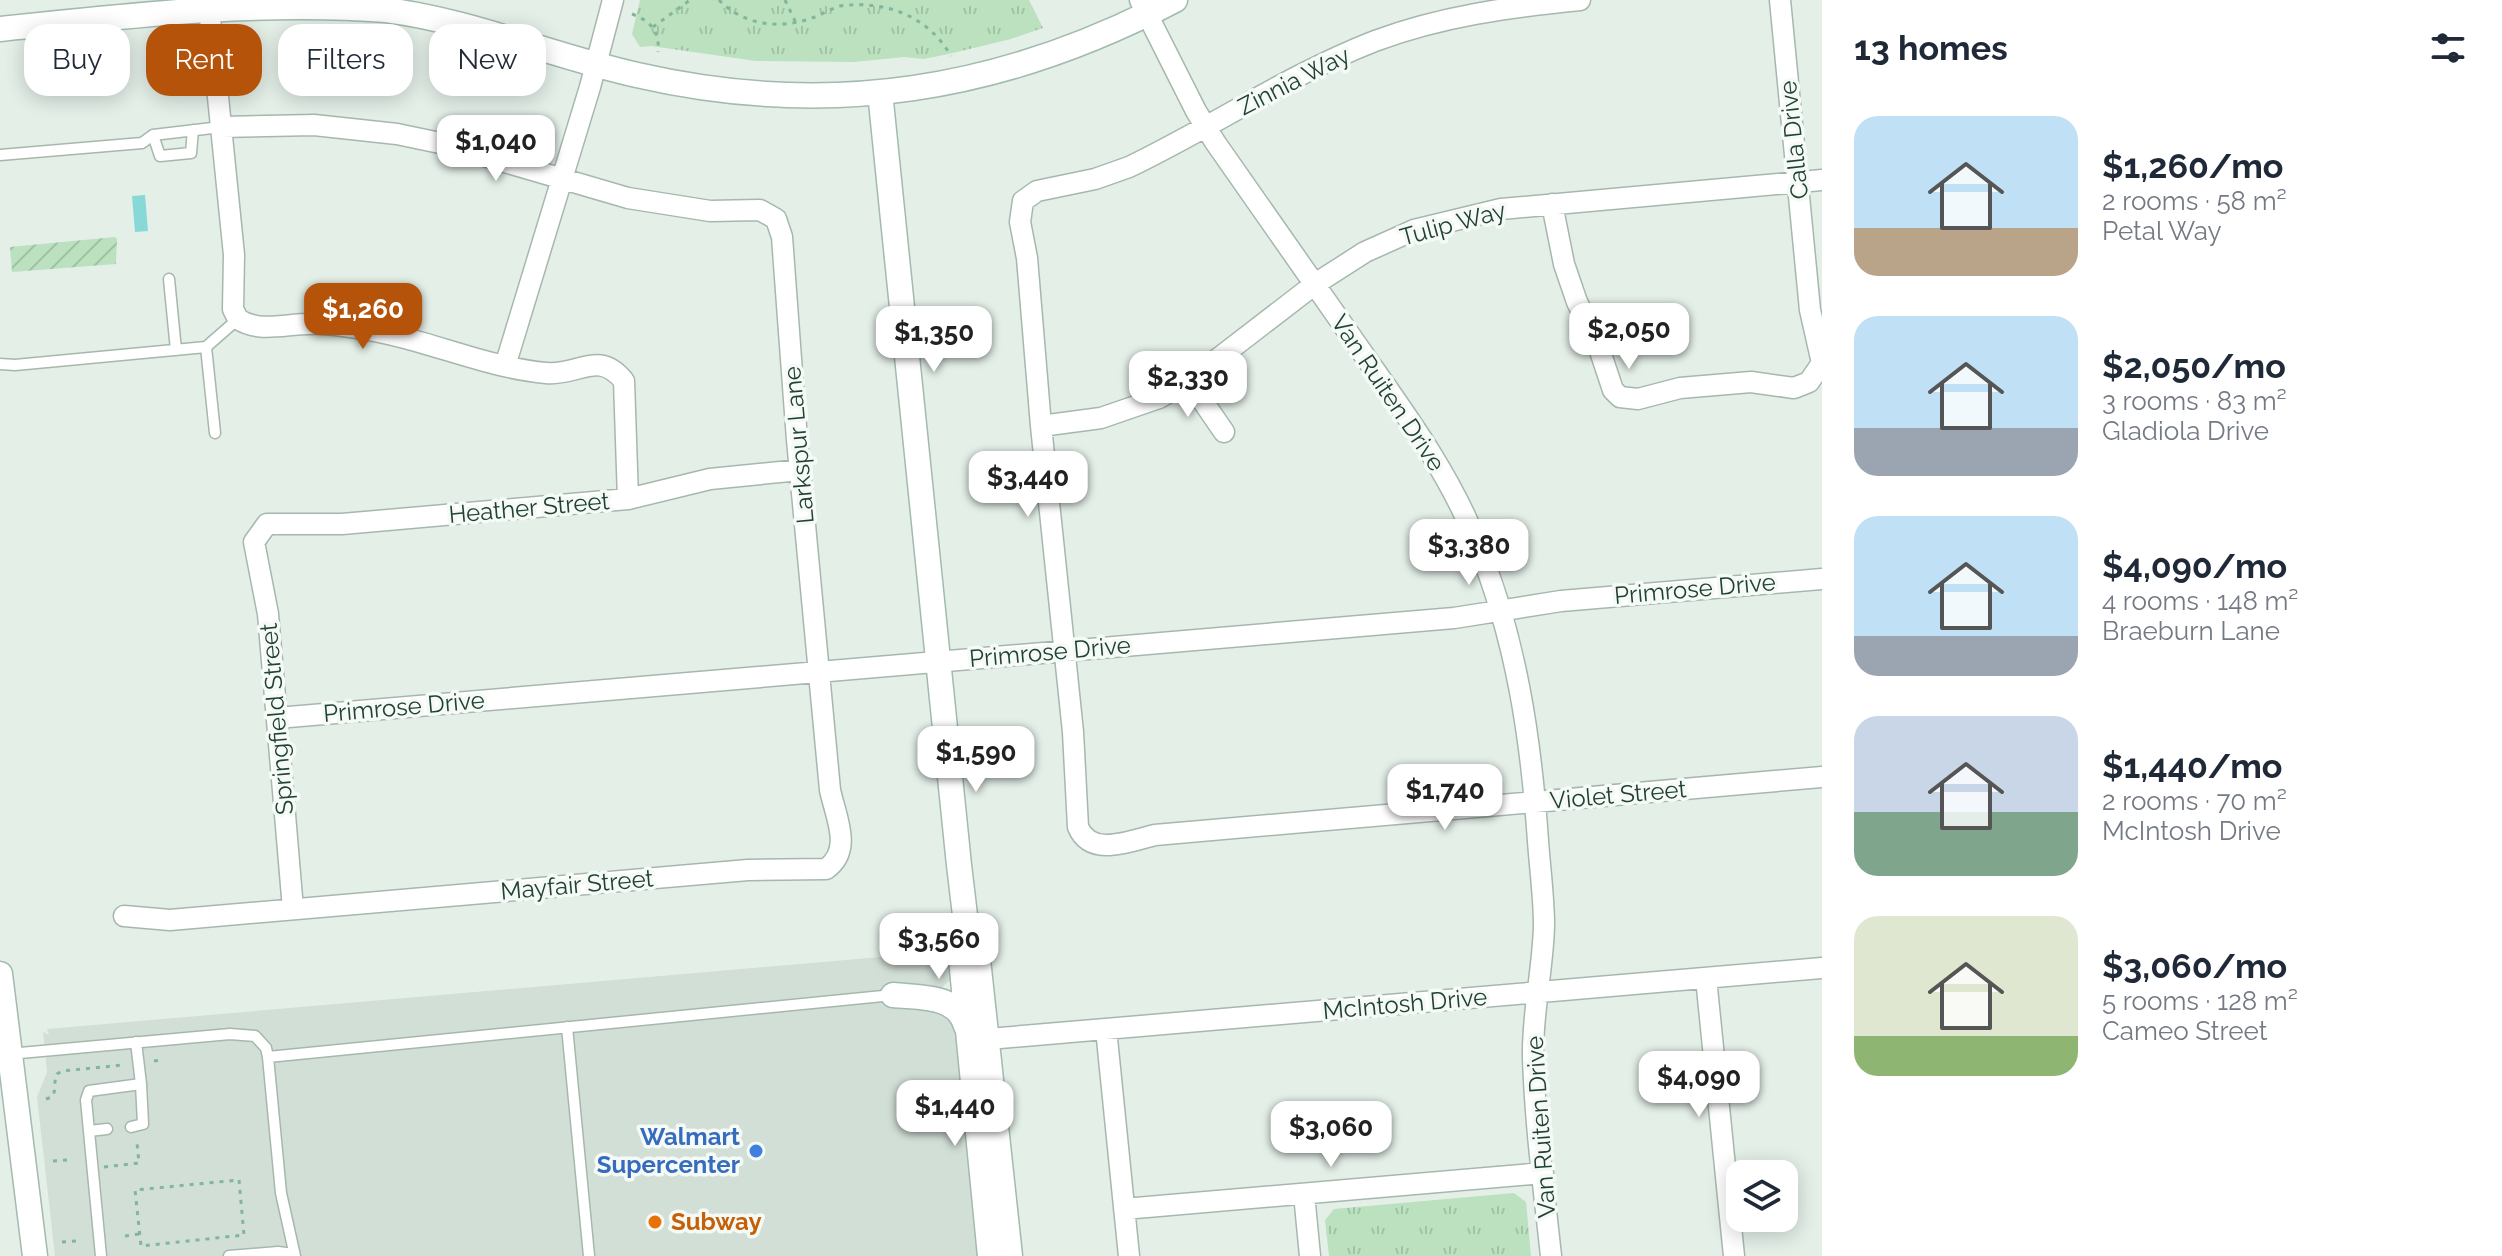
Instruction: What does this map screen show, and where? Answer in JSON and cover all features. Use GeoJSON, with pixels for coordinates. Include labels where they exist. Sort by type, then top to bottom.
{"type":"FeatureCollection","features":[{"type":"Feature","properties":{"kind":"street"},"geometry":{"type":"LineString","coordinates":[[505,366],[613,0]]}},
{"type":"Feature","properties":{"kind":"street"},"geometry":{"type":"LineString","coordinates":[[0,29],[209,8],[334,5],[386,10],[476,28],[636,75],[740,93],[788,96],[880,92],[946,84],[1010,69],[1094,40],[1143,8],[1175,0]]}},
{"type":"Feature","properties":{"kind":"street","name":"Zinnia Way"},"geometry":{"type":"LineString","coordinates":[[1041,426],[1027,258],[1020,222],[1023,201],[1037,191],[1095,179],[1129,167],[1332,59],[1376,41],[1467,14],[1580,0]]}},
{"type":"Feature","properties":{"kind":"street","name":"Calla Drive"},"geometry":{"type":"LineString","coordinates":[[1552,204],[1564,264],[1577,302],[1597,342],[1613,390],[1620,397],[1638,399],[1680,388],[1751,382],[1794,388],[1809,382],[1822,363],[1810,310],[1780,0]]}},
{"type":"Feature","properties":{"kind":"street"},"geometry":{"type":"LineString","coordinates":[[209,8],[234,255],[233,309],[238,319],[255,327],[312,323],[404,335],[505,366],[555,374],[606,365],[624,381],[626,393],[628,499]]}},
{"type":"Feature","properties":{"kind":"street","name":"Van Ruiten Drive"},"geometry":{"type":"LineString","coordinates":[[1143,8],[1205,127],[1419,432],[1476,541],[1501,610],[1516,666],[1536,802],[1544,920],[1543,962],[1533,1019],[1533,1059],[1551,1256]]}},
{"type":"Feature","properties":{"kind":"street"},"geometry":{"type":"LineString","coordinates":[[880,92],[967,932],[960,973],[952,986],[941,991],[893,995]]}},
{"type":"Feature","properties":{"kind":"street"},"geometry":{"type":"LineString","coordinates":[[221,127],[314,125],[397,134],[440,143],[562,180]]}},
{"type":"Feature","properties":{"kind":"street","name":"Larkspur Lane"},"geometry":{"type":"LineString","coordinates":[[562,180],[674,207],[710,211],[760,210],[776,219],[782,237],[819,671]]}},
{"type":"Feature","properties":{"kind":"street","name":"Tulip Way"},"geometry":{"type":"LineString","coordinates":[[1041,426],[1101,418],[1159,398],[1189,381],[1315,284],[1365,252],[1414,230],[1501,209],[1822,180]]}},
{"type":"Feature","properties":{"kind":"street"},"geometry":{"type":"LineString","coordinates":[[1189,381],[1224,432]]}},
{"type":"Feature","properties":{"kind":"street"},"geometry":{"type":"LineString","coordinates":[[1041,426],[1064,651]]}},
{"type":"Feature","properties":{"kind":"street","name":"Heather Street"},"geometry":{"type":"LineString","coordinates":[[260,531],[267,524],[342,524],[628,499],[710,479],[800,470]]}},
{"type":"Feature","properties":{"kind":"street","name":"Springfield Street"},"geometry":{"type":"LineString","coordinates":[[260,531],[254,542],[268,614],[293,909]]}},
{"type":"Feature","properties":{"kind":"street","name":"Primrose Drive"},"geometry":{"type":"LineString","coordinates":[[277,718],[1454,618],[1561,601],[1822,579]]}},
{"type":"Feature","properties":{"kind":"street","name":"Violet Street"},"geometry":{"type":"LineString","coordinates":[[1064,651],[1076,771],[1076,818],[1082,836],[1104,846],[1155,835],[1822,777]]}},
{"type":"Feature","properties":{"kind":"street","name":"Mayfair Street"},"geometry":{"type":"LineString","coordinates":[[124,916],[170,920],[748,870],[826,869],[836,862],[842,847],[830,790],[819,671]]}},
{"type":"Feature","properties":{"kind":"street"},"geometry":{"type":"LineString","coordinates":[[967,932],[977,950],[978,1038],[990,1256]]}},
{"type":"Feature","properties":{"kind":"street"},"geometry":{"type":"LineString","coordinates":[[961,959],[978,1038],[1010,1256]]}},
{"type":"Feature","properties":{"kind":"street","name":"McIntosh Drive"},"geometry":{"type":"LineString","coordinates":[[978,1038],[1822,968]]}},
{"type":"Feature","properties":{"kind":"street"},"geometry":{"type":"LineString","coordinates":[[0,974],[35,1256]]}},
{"type":"Feature","properties":{"kind":"street"},"geometry":{"type":"LineString","coordinates":[[1706,978],[1734,1256]]}},
{"type":"Feature","properties":{"kind":"street"},"geometry":{"type":"LineString","coordinates":[[893,995],[947,1003],[961,1013],[978,1038]]}},
{"type":"Feature","properties":{"kind":"street"},"geometry":{"type":"LineString","coordinates":[[1106,1029],[1129,1256]]}},
{"type":"Feature","properties":{"kind":"street"},"geometry":{"type":"LineString","coordinates":[[1124,1209],[1543,1173]]}},
{"type":"Feature","properties":{"kind":"street"},"geometry":{"type":"LineString","coordinates":[[1304,1194],[1310,1256]]}},
{"type":"Feature","properties":{"kind":"lane"},"geometry":{"type":"LineString","coordinates":[[0,155],[142,143],[153,135],[221,127]]}},
{"type":"Feature","properties":{"kind":"lane"},"geometry":{"type":"LineString","coordinates":[[153,135],[160,156],[191,153],[193,130]]}},
{"type":"Feature","properties":{"kind":"lane"},"geometry":{"type":"LineString","coordinates":[[169,279],[176,350]]}},
{"type":"Feature","properties":{"kind":"lane"},"geometry":{"type":"LineString","coordinates":[[0,364],[206,347],[238,319]]}},
{"type":"Feature","properties":{"kind":"lane"},"geometry":{"type":"LineString","coordinates":[[206,347],[215,433]]}},
{"type":"Feature","properties":{"kind":"lane"},"geometry":{"type":"LineString","coordinates":[[268,1057],[893,995]]}},
{"type":"Feature","properties":{"kind":"lane"},"geometry":{"type":"LineString","coordinates":[[567,1027],[589,1256]]}},
{"type":"Feature","properties":{"kind":"lane"},"geometry":{"type":"LineString","coordinates":[[9,1054],[244,1033],[262,1041],[268,1057],[281,1193],[295,1255],[278,1252],[229,1256]]}},
{"type":"Feature","properties":{"kind":"lane"},"geometry":{"type":"LineString","coordinates":[[131,1127],[143,1124],[136,1042]]}},
{"type":"Feature","properties":{"kind":"lane"},"geometry":{"type":"LineString","coordinates":[[101,1256],[86,1100],[89,1091],[141,1084]]}},
{"type":"Feature","properties":{"kind":"lane"},"geometry":{"type":"LineString","coordinates":[[89,1131],[107,1129]]}},
{"type":"Feature","properties":{"kind":"path"},"geometry":{"type":"LineString","coordinates":[[653,27],[690,0]]}},
{"type":"Feature","properties":{"kind":"path"},"geometry":{"type":"LineString","coordinates":[[719,0],[735,13],[754,21],[773,24],[796,23],[840,6],[878,3],[908,13],[933,30],[951,56]]}},
{"type":"Feature","properties":{"kind":"path"},"geometry":{"type":"LineString","coordinates":[[785,0],[796,23]]}},
{"type":"Feature","properties":{"kind":"path"},"geometry":{"type":"LineString","coordinates":[[632,14],[653,27],[659,40],[658,52]]}},
{"type":"Feature","properties":{"kind":"path"},"geometry":{"type":"LineString","coordinates":[[154,1061],[162,1060]]}},
{"type":"Feature","properties":{"kind":"path"},"geometry":{"type":"LineString","coordinates":[[46,1099],[56,1091],[54,1079],[57,1074],[123,1065]]}},
{"type":"Feature","properties":{"kind":"path"},"geometry":{"type":"LineString","coordinates":[[116,1066],[117,1076]]}},
{"type":"Feature","properties":{"kind":"path"},"geometry":{"type":"LineString","coordinates":[[103,1159],[104,1167],[139,1163],[137,1143]]}},
{"type":"Feature","properties":{"kind":"path"},"geometry":{"type":"LineString","coordinates":[[53,1161],[67,1160]]}},
{"type":"Feature","properties":{"kind":"path"},"geometry":{"type":"LineString","coordinates":[[239,1180],[244,1235],[141,1246],[139,1234],[135,1190],[239,1180]]}},
{"type":"Feature","properties":{"kind":"path"},"geometry":{"type":"LineString","coordinates":[[125,1236],[139,1234]]}},
{"type":"Feature","properties":{"kind":"path"},"geometry":{"type":"LineString","coordinates":[[62,1242],[76,1241]]}},
{"type":"Feature","properties":{"kind":"shaded area"},"geometry":{"type":"Polygon","coordinates":[[[950,951],[953,978],[943,986],[945,1006],[956,1015],[981,1256],[55,1256],[37,1097],[47,1072],[43,1032],[49,1035],[47,1029],[950,951]]]}},
{"type":"Feature","properties":{"kind":"green space"},"geometry":{"type":"Polygon","coordinates":[[[640,0],[1029,0],[1043,28],[1011,39],[924,59],[756,61],[640,47],[632,34],[640,0]]]}},
{"type":"Feature","properties":{"kind":"green space"},"geometry":{"type":"Polygon","coordinates":[[[115,237],[116,264],[12,272],[10,247],[115,237]]]}},
{"type":"Feature","properties":{"kind":"green space"},"geometry":{"type":"Polygon","coordinates":[[[1514,1193],[1526,1202],[1531,1256],[1329,1256],[1325,1220],[1334,1209],[1514,1193]]]}},
{"type":"Feature","properties":{"kind":"water"},"geometry":{"type":"Polygon","coordinates":[[[145,195],[148,231],[135,232],[132,196],[145,195]]]}},
{"type":"Feature","properties":{"kind":"place","name":"Walmart Supercenter"},"geometry":{"type":"Point","coordinates":[756,1151]}},
{"type":"Feature","properties":{"kind":"place","name":"Subway"},"geometry":{"type":"Point","coordinates":[655,1222]}}]}
